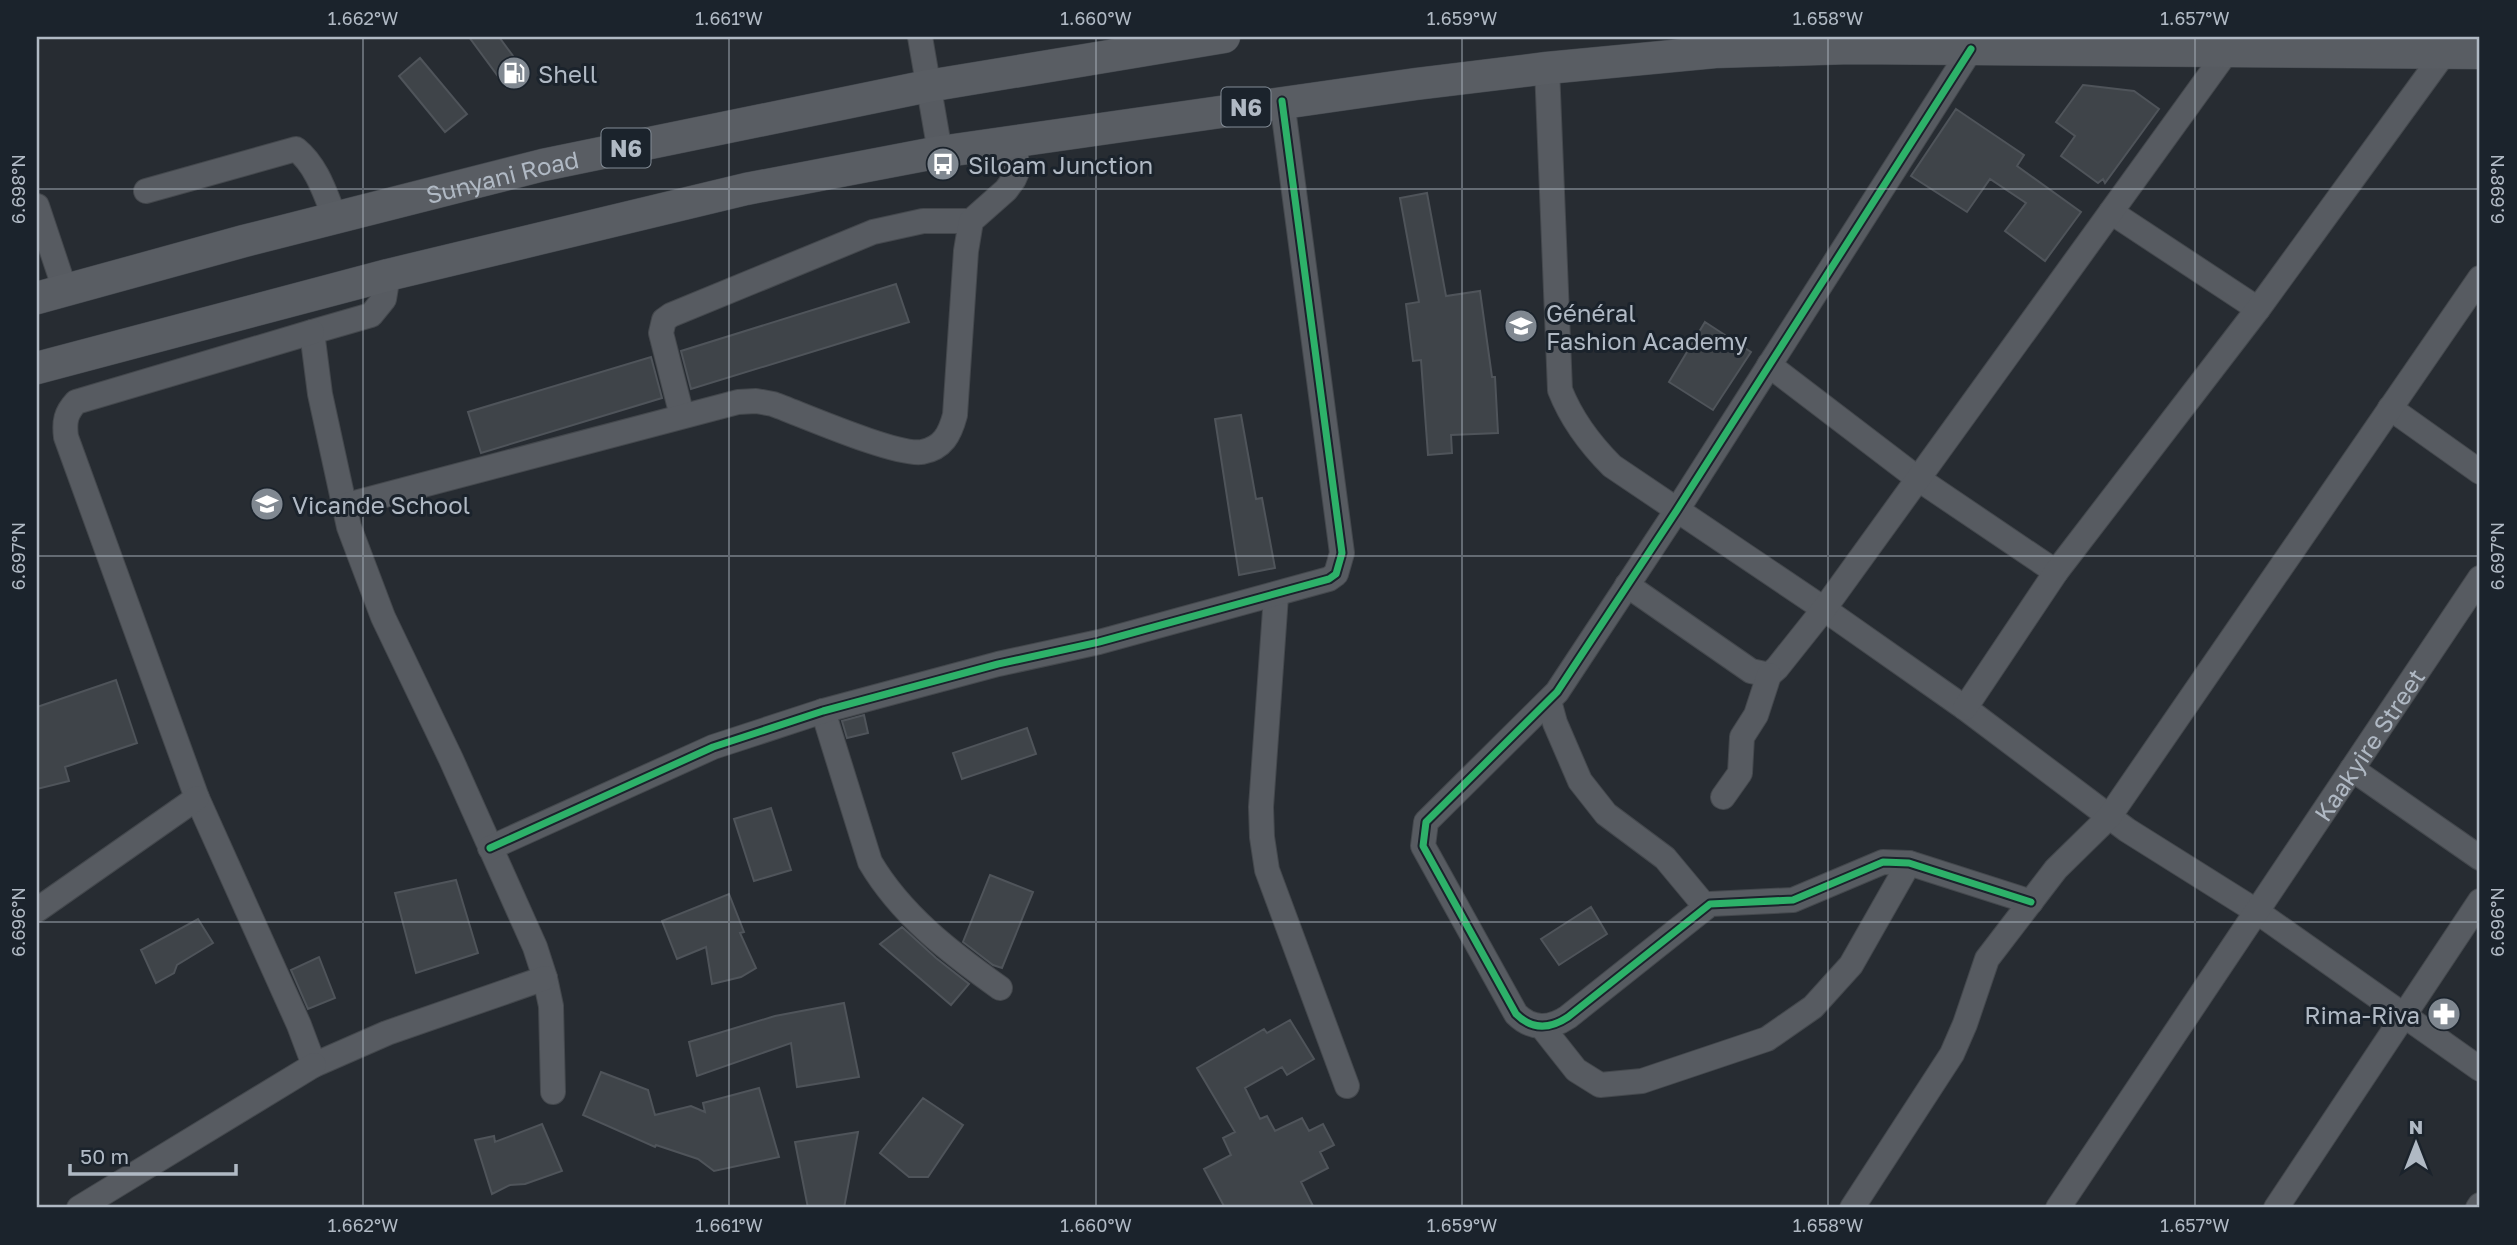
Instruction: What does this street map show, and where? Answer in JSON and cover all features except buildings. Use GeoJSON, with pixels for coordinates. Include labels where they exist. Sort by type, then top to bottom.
{"type":"FeatureCollection","features":[{"type":"Feature","properties":{"kind":"main road","name":"Sunyani Road"},"geometry":{"type":"LineString","coordinates":[[51,294],[543,165],[928,86],[1224,37]]}},
{"type":"Feature","properties":{"kind":"main road","name":"N6"},"geometry":{"type":"LineString","coordinates":[[37,368],[388,275],[746,189],[940,152],[1282,101],[1725,44],[1851,48],[2480,52]]}},
{"type":"Feature","properties":{"kind":"street"},"geometry":{"type":"LineString","coordinates":[[920,37],[940,152]]}},
{"type":"Feature","properties":{"kind":"street"},"geometry":{"type":"LineString","coordinates":[[1971,49],[1677,510],[1549,701],[1426,822],[1423,846],[1516,1014],[1526,1024],[1542,1027],[1556,1026],[1705,906],[1718,902],[1793,900],[1883,862],[1909,863],[2031,902]]}},
{"type":"Feature","properties":{"kind":"street"},"geometry":{"type":"LineString","coordinates":[[1723,797],[1740,773],[1742,737],[1756,715],[1769,675],[1824,609],[2228,50]]}},
{"type":"Feature","properties":{"kind":"street"},"geometry":{"type":"LineString","coordinates":[[1965,708],[2056,572],[2258,309],[2445,52]]}},
{"type":"Feature","properties":{"kind":"street"},"geometry":{"type":"LineString","coordinates":[[1547,68],[1560,390],[1564,402],[1596,450],[1612,466],[1965,708],[2109,817],[2256,911],[2480,1069]]}},
{"type":"Feature","properties":{"kind":"street"},"geometry":{"type":"LineString","coordinates":[[491,848],[713,747],[823,711],[998,664],[1099,642],[1276,596],[1329,579],[1336,574],[1342,553],[1282,101]]}},
{"type":"Feature","properties":{"kind":"street"},"geometry":{"type":"LineString","coordinates":[[343,506],[738,402],[773,404],[896,450],[921,452],[940,445],[950,435],[955,415],[966,251],[971,221],[1006,190],[1014,179],[1017,172],[1015,141]]}},
{"type":"Feature","properties":{"kind":"street"},"geometry":{"type":"LineString","coordinates":[[146,191],[296,149],[314,168],[335,218]]}},
{"type":"Feature","properties":{"kind":"street"},"geometry":{"type":"LineString","coordinates":[[37,206],[51,294]]}},
{"type":"Feature","properties":{"kind":"street"},"geometry":{"type":"LineString","coordinates":[[2110,212],[2258,309]]}},
{"type":"Feature","properties":{"kind":"street"},"geometry":{"type":"LineString","coordinates":[[682,416],[661,333],[664,320],[671,314],[873,232],[923,221],[971,221]]}},
{"type":"Feature","properties":{"kind":"street"},"geometry":{"type":"LineString","coordinates":[[314,1065],[299,1025],[197,798],[66,437],[64,422],[68,411],[76,402],[371,315],[383,299],[388,275]]}},
{"type":"Feature","properties":{"kind":"street"},"geometry":{"type":"LineString","coordinates":[[1852,1208],[1952,1054],[1987,960],[2056,869],[2109,817],[2480,278]]}},
{"type":"Feature","properties":{"kind":"street"},"geometry":{"type":"LineString","coordinates":[[312,332],[320,394],[343,506],[383,617],[491,848],[535,947],[545,978],[551,1006],[553,1092]]}},
{"type":"Feature","properties":{"kind":"street"},"geometry":{"type":"LineString","coordinates":[[1769,365],[1917,478],[2056,572]]}},
{"type":"Feature","properties":{"kind":"street"},"geometry":{"type":"LineString","coordinates":[[2390,408],[2480,472]]}},
{"type":"Feature","properties":{"kind":"street","name":"Kaakyire Street"},"geometry":{"type":"LineString","coordinates":[[2058,1208],[2480,578]]}},
{"type":"Feature","properties":{"kind":"street"},"geometry":{"type":"LineString","coordinates":[[1627,585],[1751,671],[1769,675]]}},
{"type":"Feature","properties":{"kind":"street"},"geometry":{"type":"LineString","coordinates":[[1276,596],[1261,807],[1267,870],[1347,1086]]}},
{"type":"Feature","properties":{"kind":"street"},"geometry":{"type":"LineString","coordinates":[[1549,701],[1555,723],[1580,781],[1606,814],[1665,858],[1705,906]]}},
{"type":"Feature","properties":{"kind":"street"},"geometry":{"type":"LineString","coordinates":[[823,711],[870,862],[879,877],[937,941],[1000,988]]}},
{"type":"Feature","properties":{"kind":"street"},"geometry":{"type":"LineString","coordinates":[[2352,769],[2480,858]]}},
{"type":"Feature","properties":{"kind":"street"},"geometry":{"type":"LineString","coordinates":[[37,910],[197,798]]}},
{"type":"Feature","properties":{"kind":"street"},"geometry":{"type":"LineString","coordinates":[[1542,1027],[1576,1070],[1600,1085],[1642,1081],[1767,1039],[1813,1007],[1851,965],[1909,863]]}},
{"type":"Feature","properties":{"kind":"street"},"geometry":{"type":"LineString","coordinates":[[2276,1208],[2480,901]]}},
{"type":"Feature","properties":{"kind":"street"},"geometry":{"type":"LineString","coordinates":[[79,1208],[314,1065],[387,1034],[545,978]]}},
{"type":"Feature","properties":{"kind":"cycle path"},"geometry":{"type":"LineString","coordinates":[[1971,49],[1677,510],[1557,692],[1426,822],[1423,846],[1516,1014],[1528,1023],[1541,1026],[1555,1024],[1568,1017],[1710,904],[1793,900],[1883,862],[1909,863],[2031,902]]}},
{"type":"Feature","properties":{"kind":"cycle path"},"geometry":{"type":"LineString","coordinates":[[490,848],[713,747],[823,711],[998,664],[1099,642],[1329,579],[1336,574],[1342,553],[1282,101]]}},
{"type":"Feature","properties":{"kind":"place","name":"Shell"},"geometry":{"type":"Point","coordinates":[514,73]}},
{"type":"Feature","properties":{"kind":"place","name":"Siloam Junction"},"geometry":{"type":"Point","coordinates":[943,164]}},
{"type":"Feature","properties":{"kind":"place","name":"Général Fashion Academy"},"geometry":{"type":"Point","coordinates":[1521,326]}},
{"type":"Feature","properties":{"kind":"place","name":"Vicande School"},"geometry":{"type":"Point","coordinates":[267,504]}},
{"type":"Feature","properties":{"kind":"place","name":"Rima-Riva"},"geometry":{"type":"Point","coordinates":[2444,1014]}}]}
